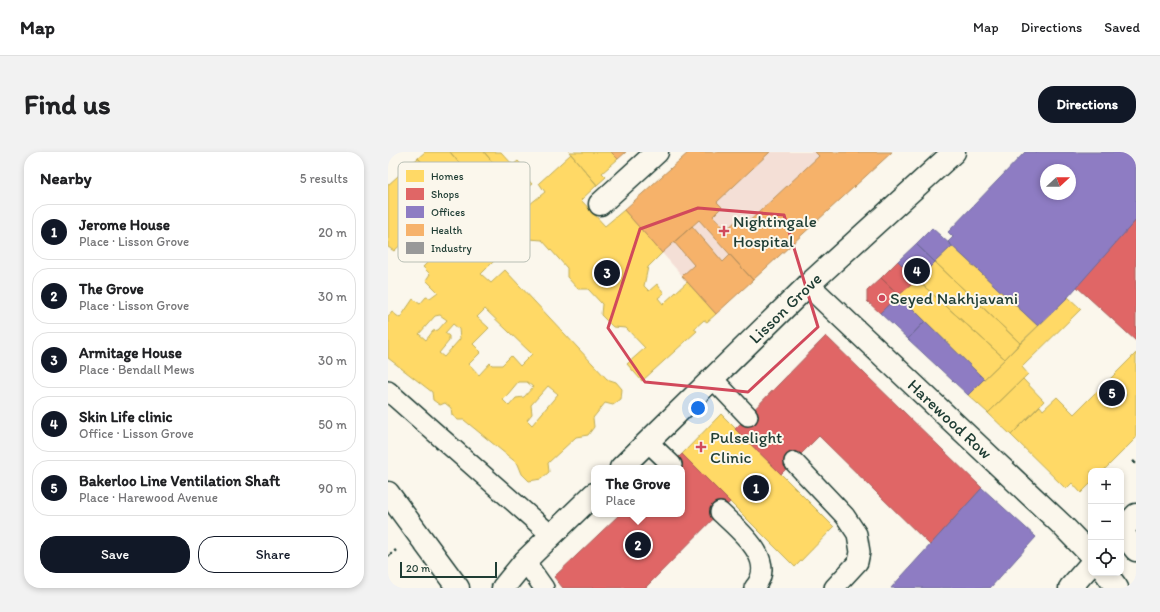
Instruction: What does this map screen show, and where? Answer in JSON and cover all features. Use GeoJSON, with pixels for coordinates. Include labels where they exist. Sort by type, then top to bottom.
{"type":"FeatureCollection","features":[{"type":"Feature","properties":{"kind":"main road"},"geometry":{"type":"LineString","coordinates":[[600,204],[658,152]]}},
{"type":"Feature","properties":{"kind":"main road","name":"Lisson Grove"},"geometry":{"type":"LineString","coordinates":[[624,465],[808,285],[954,152]]}},
{"type":"Feature","properties":{"kind":"main road","name":"Harewood Row"},"geometry":{"type":"LineString","coordinates":[[808,285],[1061,524],[1088,552]]}},
{"type":"Feature","properties":{"kind":"main road"},"geometry":{"type":"LineString","coordinates":[[388,493],[458,588]]}},
{"type":"Feature","properties":{"kind":"main road"},"geometry":{"type":"LineString","coordinates":[[503,588],[525,561],[591,497]]}},
{"type":"Feature","properties":{"kind":"main road"},"geometry":{"type":"LineString","coordinates":[[1124,528],[1136,515]]}},
{"type":"Feature","properties":{"kind":"main road"},"geometry":{"type":"LineString","coordinates":[[1124,535],[1136,550]]}},
{"type":"Feature","properties":{"kind":"main road"},"geometry":{"type":"LineString","coordinates":[[1070,588],[1088,567]]}},
{"type":"Feature","properties":{"kind":"main road"},"geometry":{"type":"LineString","coordinates":[[1108,576],[1117,588]]}},
{"type":"Feature","properties":{"kind":"lane"},"geometry":{"type":"LineString","coordinates":[[712,378],[748,416]]}},
{"type":"Feature","properties":{"kind":"lane"},"geometry":{"type":"LineString","coordinates":[[388,391],[551,535]]}},
{"type":"Feature","properties":{"kind":"lane"},"geometry":{"type":"LineString","coordinates":[[648,442],[672,465]]}},
{"type":"Feature","properties":{"kind":"lane"},"geometry":{"type":"LineString","coordinates":[[794,462],[845,516],[857,534],[860,552],[858,562],[834,588]]}},
{"type":"Feature","properties":{"kind":"lane"},"geometry":{"type":"LineString","coordinates":[[720,512],[756,551],[761,560],[762,572],[758,583],[754,588]]}},
{"type":"Feature","properties":{"kind":"lane"},"geometry":{"type":"LineString","coordinates":[[525,561],[544,588]]}},
{"type":"Feature","properties":{"kind":"path"},"geometry":{"type":"LineString","coordinates":[[1133,461],[1136,464]]}},
{"type":"Feature","properties":{"kind":"highlighted area"},"geometry":{"type":"Polygon","coordinates":[[[698,208],[784,215],[818,327],[748,392],[645,382],[608,328],[640,229],[698,208]]]}},
{"type":"Feature","properties":{"kind":"shaded area","name":"Nightingale Hospital"},"geometry":{"type":"Polygon","coordinates":[[[689,152],[892,152],[716,314],[624,210],[689,152]]]}},
{"type":"Feature","properties":{"kind":"building: Homes"},"geometry":{"type":"Polygon","coordinates":[[[425,152],[450,152],[458,162],[422,162],[418,158],[425,152]]]}},
{"type":"Feature","properties":{"kind":"building: Homes"},"geometry":{"type":"Polygon","coordinates":[[[450,152],[484,152],[493,162],[458,162],[450,152]]]}},
{"type":"Feature","properties":{"kind":"building: Homes"},"geometry":{"type":"Polygon","coordinates":[[[484,152],[501,152],[510,162],[493,162],[484,152]]]}},
{"type":"Feature","properties":{"kind":"building: Homes"},"geometry":{"type":"Polygon","coordinates":[[[569,152],[611,152],[618,159],[602,173],[606,177],[597,185],[569,152]]]}},
{"type":"Feature","properties":{"kind":"building: Homes"},"geometry":{"type":"Polygon","coordinates":[[[571,154],[597,185],[581,200],[605,226],[624,210],[662,253],[648,267],[644,286],[649,291],[657,284],[664,293],[658,298],[663,304],[687,282],[716,314],[707,322],[704,320],[694,329],[697,331],[642,381],[627,364],[645,348],[626,328],[613,327],[601,315],[602,304],[588,289],[578,289],[567,277],[567,268],[542,240],[530,239],[530,204],[545,192],[539,183],[571,154]]]}},
{"type":"Feature","properties":{"kind":"building: Homes"},"geometry":{"type":"Polygon","coordinates":[[[418,158],[422,162],[414,162],[418,158]]]}},
{"type":"Feature","properties":{"kind":"building: Homes"},"geometry":{"type":"Polygon","coordinates":[[[398,176],[398,247],[394,251],[388,247],[388,185],[398,176]]]}},
{"type":"Feature","properties":{"kind":"building: Homes"},"geometry":{"type":"Polygon","coordinates":[[[952,246],[1038,326],[1020,343],[935,262],[952,246]]]}},
{"type":"Feature","properties":{"kind":"building: Homes"},"geometry":{"type":"Polygon","coordinates":[[[428,262],[493,262],[481,274],[491,283],[505,270],[607,379],[616,382],[622,389],[621,399],[613,405],[605,403],[593,418],[594,427],[588,435],[576,437],[548,463],[549,472],[541,479],[529,481],[522,474],[518,464],[464,420],[458,420],[452,415],[451,408],[445,403],[440,405],[433,400],[432,392],[388,358],[388,317],[392,312],[400,318],[413,299],[420,304],[426,297],[430,298],[438,292],[426,280],[430,274],[423,267],[428,262]],[[485,309],[477,317],[489,328],[473,344],[481,352],[469,364],[479,375],[490,363],[492,365],[502,365],[511,356],[520,366],[532,354],[485,309]],[[440,315],[435,316],[419,334],[426,340],[433,331],[438,330],[447,320],[440,315]],[[453,324],[445,333],[449,336],[449,341],[439,353],[444,357],[460,339],[459,329],[453,324]],[[518,382],[503,400],[509,406],[516,398],[524,397],[533,387],[527,382],[518,382]],[[548,386],[531,405],[532,414],[527,420],[532,425],[558,394],[548,386]]]}},
{"type":"Feature","properties":{"kind":"building: Homes"},"geometry":{"type":"Polygon","coordinates":[[[935,262],[1020,343],[1005,359],[917,280],[935,262]]]}},
{"type":"Feature","properties":{"kind":"building: Homes"},"geometry":{"type":"Polygon","coordinates":[[[917,280],[1005,359],[984,379],[899,295],[917,280]]]}},
{"type":"Feature","properties":{"kind":"building: Homes"},"geometry":{"type":"Polygon","coordinates":[[[1068,297],[1081,309],[1022,367],[1028,374],[988,413],[968,395],[1068,297]]]}},
{"type":"Feature","properties":{"kind":"building: Homes"},"geometry":{"type":"Polygon","coordinates":[[[1136,353],[1136,438],[1106,468],[1088,468],[1088,486],[1081,493],[1072,483],[1066,489],[1011,435],[1040,406],[1043,410],[1057,397],[1074,414],[1098,390],[1115,407],[1126,395],[1110,379],[1136,353]]]}},
{"type":"Feature","properties":{"kind":"building: Homes"},"geometry":{"type":"Polygon","coordinates":[[[1023,379],[1044,401],[1011,435],[988,413],[1023,379]]]}},
{"type":"Feature","properties":{"kind":"building: Homes"},"geometry":{"type":"Polygon","coordinates":[[[721,414],[834,527],[795,567],[682,454],[721,414]]]}},
{"type":"Feature","properties":{"kind":"building: Shops"},"geometry":{"type":"Polygon","coordinates":[[[1136,220],[1136,341],[1076,286],[1136,220]]]}},
{"type":"Feature","properties":{"kind":"building: Shops"},"geometry":{"type":"Polygon","coordinates":[[[898,261],[917,280],[899,295],[881,278],[898,261]]]}},
{"type":"Feature","properties":{"kind":"building: Shops","name":"Seyed Nakhjavani"},"geometry":{"type":"Polygon","coordinates":[[[881,278],[899,295],[880,313],[867,301],[867,291],[881,278]]]}},
{"type":"Feature","properties":{"kind":"building: Shops"},"geometry":{"type":"Polygon","coordinates":[[[826,336],[982,488],[930,545],[819,436],[781,474],[735,429],[826,336]]]}},
{"type":"Feature","properties":{"kind":"building: Shops"},"geometry":{"type":"Polygon","coordinates":[[[682,454],[730,502],[645,588],[563,588],[554,577],[617,517],[685,517],[685,465],[671,465],[682,454]]]}},
{"type":"Feature","properties":{"kind":"building: Offices"},"geometry":{"type":"Polygon","coordinates":[[[1025,152],[1136,152],[1136,220],[1068,297],[1038,326],[948,242],[953,237],[948,232],[1025,152]]]}},
{"type":"Feature","properties":{"kind":"building: Offices"},"geometry":{"type":"Polygon","coordinates":[[[932,228],[952,246],[935,262],[916,244],[932,228]]]}},
{"type":"Feature","properties":{"kind":"building: Offices"},"geometry":{"type":"Polygon","coordinates":[[[916,244],[935,262],[917,280],[898,261],[916,244]]]}},
{"type":"Feature","properties":{"kind":"building: Offices"},"geometry":{"type":"Polygon","coordinates":[[[899,295],[925,321],[908,339],[880,313],[899,295]]]}},
{"type":"Feature","properties":{"kind":"building: Offices"},"geometry":{"type":"Polygon","coordinates":[[[925,321],[984,379],[968,395],[908,339],[925,321]]]}},
{"type":"Feature","properties":{"kind":"building: Offices"},"geometry":{"type":"Polygon","coordinates":[[[982,488],[1036,537],[990,588],[891,588],[982,488]]]}},
{"type":"Feature","properties":{"kind":"building: Health"},"geometry":{"type":"Polygon","coordinates":[[[611,152],[626,152],[618,159],[611,152]]]}},
{"type":"Feature","properties":{"kind":"building: Health","name":"Nightingale Hospital"},"geometry":{"type":"Polygon","coordinates":[[[689,152],[770,152],[717,202],[722,207],[713,216],[726,230],[737,220],[743,227],[819,156],[815,152],[892,152],[753,280],[699,220],[662,253],[624,210],[689,152]]]}},
{"type":"Feature","properties":{"kind":"building: Health"},"geometry":{"type":"Polygon","coordinates":[[[692,226],[723,262],[730,255],[753,280],[716,314],[682,276],[694,265],[674,242],[692,226]]]}},
{"type":"Feature","properties":{"kind":"building: Industry"},"geometry":{"type":"Polygon","coordinates":[[[1110,379],[1126,395],[1115,407],[1098,390],[1110,379]]]}},
{"type":"Feature","properties":{"kind":"place","name":"Nightingale Hospital"},"geometry":{"type":"Point","coordinates":[724,231]}},
{"type":"Feature","properties":{"kind":"place","name":"Skin Life clinic"},"geometry":{"type":"Point","coordinates":[917,271]}},
{"type":"Feature","properties":{"kind":"place","name":"Armitage House"},"geometry":{"type":"Point","coordinates":[607,273]}},
{"type":"Feature","properties":{"kind":"place","name":"Seyed Nakhjavani"},"geometry":{"type":"Point","coordinates":[882,298]}},
{"type":"Feature","properties":{"kind":"place","name":"Bakerloo Line Ventilation Shaft"},"geometry":{"type":"Point","coordinates":[1112,393]}},
{"type":"Feature","properties":{"kind":"place","name":"Pulselight Clinic"},"geometry":{"type":"Point","coordinates":[701,447]}},
{"type":"Feature","properties":{"kind":"place","name":"Jerome House"},"geometry":{"type":"Point","coordinates":[756,488]}},
{"type":"Feature","properties":{"kind":"place","name":"The Grove"},"geometry":{"type":"Point","coordinates":[638,545]}}]}
